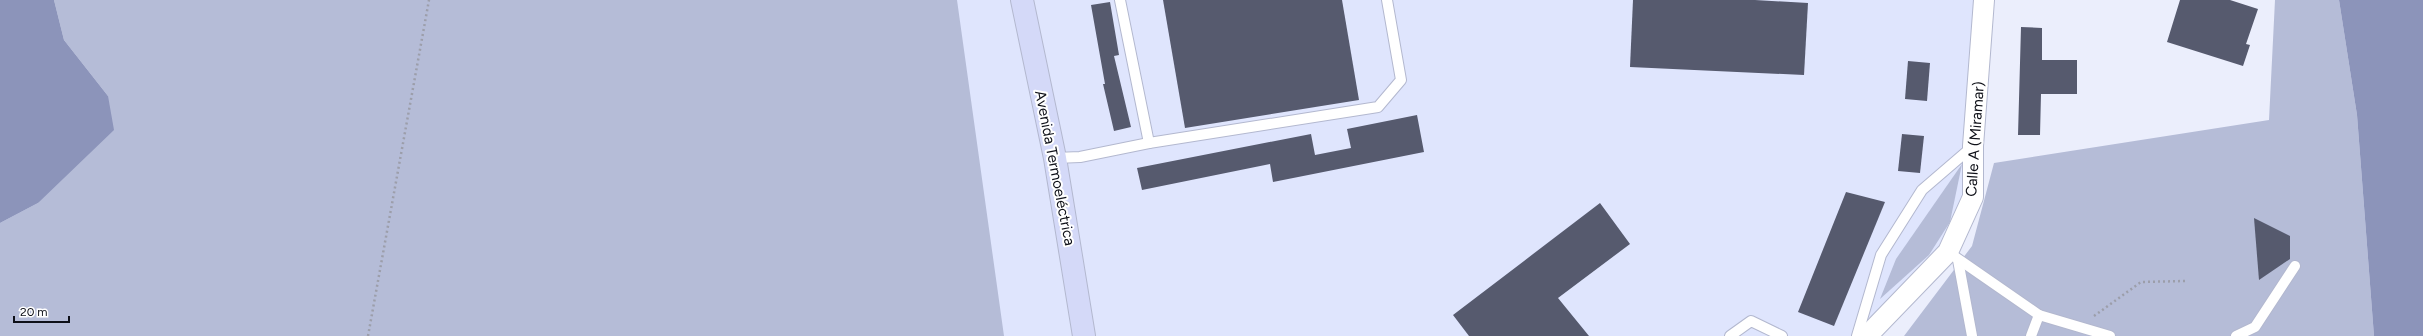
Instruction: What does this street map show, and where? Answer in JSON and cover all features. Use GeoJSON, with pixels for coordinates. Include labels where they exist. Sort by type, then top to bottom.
{"type":"FeatureCollection","features":[{"type":"Feature","properties":{"kind":"main road","name":"Avenida Termoeléctrica"},"geometry":{"type":"LineString","coordinates":[[1022,0],[1055,158],[1084,336]]}},
{"type":"Feature","properties":{"kind":"street","name":"Calle A (Miramar)"},"geometry":{"type":"LineString","coordinates":[[1867,336],[1953,256],[1973,197],[1973,146],[1984,0]]}},
{"type":"Feature","properties":{"kind":"lane"},"geometry":{"type":"LineString","coordinates":[[1120,0],[1149,143]]}},
{"type":"Feature","properties":{"kind":"lane"},"geometry":{"type":"LineString","coordinates":[[1055,158],[1080,157],[1149,143],[1378,107],[1401,80],[1387,0]]}},
{"type":"Feature","properties":{"kind":"lane"},"geometry":{"type":"LineString","coordinates":[[1857,336],[1881,255],[1922,190],[1973,146]]}},
{"type":"Feature","properties":{"kind":"lane"},"geometry":{"type":"LineString","coordinates":[[1953,256],[2039,315],[2110,336]]}},
{"type":"Feature","properties":{"kind":"lane"},"geometry":{"type":"LineString","coordinates":[[1953,256],[1972,336]]}},
{"type":"Feature","properties":{"kind":"lane"},"geometry":{"type":"LineString","coordinates":[[2236,336],[2255,327],[2295,266]]}},
{"type":"Feature","properties":{"kind":"lane"},"geometry":{"type":"LineString","coordinates":[[2031,336],[2039,315]]}},
{"type":"Feature","properties":{"kind":"lane"},"geometry":{"type":"LineString","coordinates":[[1730,336],[1751,321],[1782,336]]}},
{"type":"Feature","properties":{"kind":"path"},"geometry":{"type":"LineString","coordinates":[[368,336],[429,0]]}},
{"type":"Feature","properties":{"kind":"path"},"geometry":{"type":"LineString","coordinates":[[2079,327],[2141,282],[2185,281]]}},
{"type":"Feature","properties":{"kind":"shaded area"},"geometry":{"type":"Polygon","coordinates":[[[0,0],[54,0],[64,40],[108,96],[114,130],[38,203],[0,223],[0,0]]]}},
{"type":"Feature","properties":{"kind":"shaded area"},"geometry":{"type":"Polygon","coordinates":[[[54,0],[957,0],[1004,336],[0,336],[0,223],[38,203],[108,96],[64,40],[54,0]]]}},
{"type":"Feature","properties":{"kind":"shaded area"},"geometry":{"type":"Polygon","coordinates":[[[354,0],[1984,0],[1973,197],[1949,251],[1867,336],[0,336],[0,223],[38,203],[114,130],[354,0]]]}},
{"type":"Feature","properties":{"kind":"shaded area"},"geometry":{"type":"Polygon","coordinates":[[[2275,0],[2339,0],[2357,115],[2374,336],[1904,336],[1972,246],[1994,163],[2269,120],[2275,0]]]}},
{"type":"Feature","properties":{"kind":"shaded area"},"geometry":{"type":"Polygon","coordinates":[[[2339,0],[2423,0],[2423,336],[2374,336],[2357,115],[2339,0]]]}},
{"type":"Feature","properties":{"kind":"shaded area"},"geometry":{"type":"Polygon","coordinates":[[[1962,164],[1950,222],[1929,255],[1880,299],[1896,259],[1962,164]]]}},
{"type":"Feature","properties":{"kind":"building"},"geometry":{"type":"Polygon","coordinates":[[[1163,0],[1342,0],[1359,100],[1185,128],[1163,0]]]}},
{"type":"Feature","properties":{"kind":"building"},"geometry":{"type":"Polygon","coordinates":[[[1633,0],[1755,0],[1808,3],[1804,75],[1630,67],[1633,0]]]}},
{"type":"Feature","properties":{"kind":"building"},"geometry":{"type":"Polygon","coordinates":[[[2180,0],[2230,0],[2258,9],[2246,44],[2250,45],[2243,66],[2167,42],[2180,0]]]}},
{"type":"Feature","properties":{"kind":"building"},"geometry":{"type":"Polygon","coordinates":[[[1110,2],[1119,55],[1114,56],[1131,127],[1114,131],[1103,84],[1105,84],[1091,5],[1110,2]]]}},
{"type":"Feature","properties":{"kind":"building"},"geometry":{"type":"Polygon","coordinates":[[[2021,27],[2042,28],[2042,60],[2077,60],[2077,94],[2041,94],[2040,135],[2018,135],[2021,27]]]}},
{"type":"Feature","properties":{"kind":"building"},"geometry":{"type":"Polygon","coordinates":[[[1908,61],[1930,63],[1927,101],[1905,99],[1908,61]]]}},
{"type":"Feature","properties":{"kind":"building"},"geometry":{"type":"Polygon","coordinates":[[[1417,115],[1424,152],[1273,182],[1270,164],[1142,190],[1137,168],[1311,134],[1315,155],[1351,148],[1347,129],[1417,115]]]}},
{"type":"Feature","properties":{"kind":"building"},"geometry":{"type":"Polygon","coordinates":[[[1902,134],[1924,136],[1920,173],[1898,171],[1902,134]]]}},
{"type":"Feature","properties":{"kind":"building"},"geometry":{"type":"Polygon","coordinates":[[[1846,192],[1885,202],[1834,326],[1798,312],[1846,192]]]}},
{"type":"Feature","properties":{"kind":"building"},"geometry":{"type":"Polygon","coordinates":[[[1600,203],[1630,244],[1558,298],[1589,336],[1469,336],[1453,315],[1600,203]]]}},
{"type":"Feature","properties":{"kind":"building"},"geometry":{"type":"Polygon","coordinates":[[[2254,218],[2290,236],[2290,259],[2259,280],[2254,218]]]}}]}
